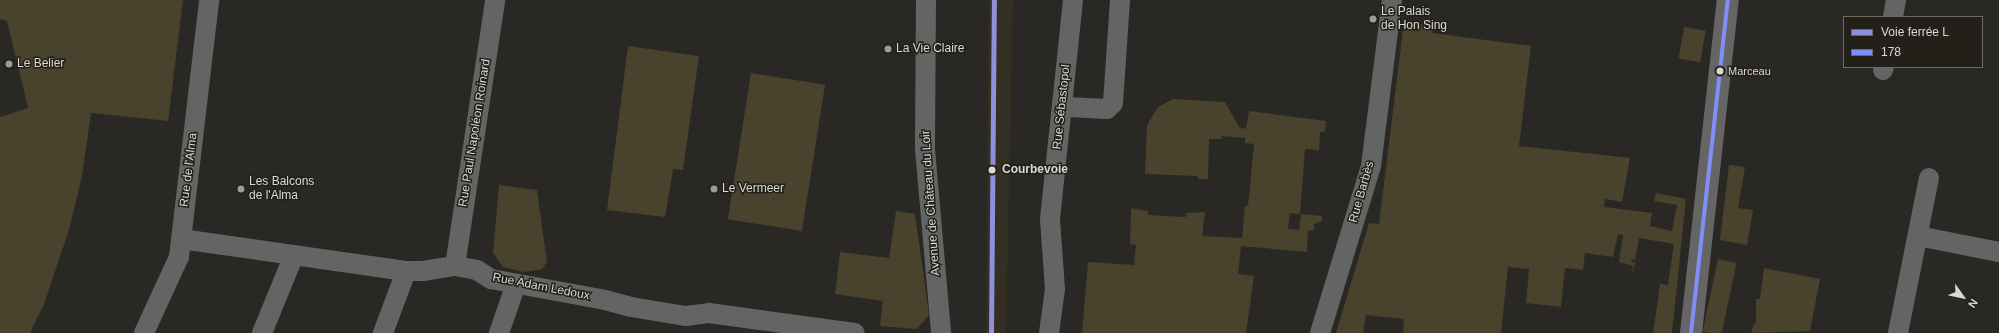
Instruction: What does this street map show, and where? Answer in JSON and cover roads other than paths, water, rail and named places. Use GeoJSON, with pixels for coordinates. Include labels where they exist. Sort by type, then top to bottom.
{"type":"FeatureCollection","features":[{"type":"Feature","properties":{"kind":"street","name":"Rue de l'Alma"},"geometry":{"type":"LineString","coordinates":[[144,333],[174,274],[181,239],[209,0]]}},
{"type":"Feature","properties":{"kind":"street","name":"Rue Paul Napoléon Roinard"},"geometry":{"type":"LineString","coordinates":[[455,266],[496,0]]}},
{"type":"Feature","properties":{"kind":"street","name":"Avenue de Château du Loir"},"geometry":{"type":"LineString","coordinates":[[926,0],[924,149],[941,333]]}},
{"type":"Feature","properties":{"kind":"street","name":"Rue Sébastopol"},"geometry":{"type":"LineString","coordinates":[[1049,333],[1054,289],[1050,219],[1073,0]]}},
{"type":"Feature","properties":{"kind":"street"},"geometry":{"type":"LineString","coordinates":[[1062,103],[1068,107],[1107,109],[1114,103],[1120,0]]}},
{"type":"Feature","properties":{"kind":"street","name":"Rue Barbès"},"geometry":{"type":"LineString","coordinates":[[1320,333],[1371,166],[1392,0]]}},
{"type":"Feature","properties":{"kind":"street"},"geometry":{"type":"LineString","coordinates":[[1691,333],[1728,0]]}},
{"type":"Feature","properties":{"kind":"street"},"geometry":{"type":"LineString","coordinates":[[1893,16],[1896,0]]}},
{"type":"Feature","properties":{"kind":"street"},"geometry":{"type":"LineString","coordinates":[[1898,333],[1929,178]]}},
{"type":"Feature","properties":{"kind":"street"},"geometry":{"type":"LineString","coordinates":[[1918,236],[1999,252]]}},
{"type":"Feature","properties":{"kind":"street","name":"Rue Adam Ledoux"},"geometry":{"type":"LineString","coordinates":[[181,239],[406,271],[423,271],[455,266],[477,270],[491,279],[605,300],[631,307],[686,316],[709,313],[822,331],[855,333]]}},
{"type":"Feature","properties":{"kind":"street"},"geometry":{"type":"LineString","coordinates":[[262,333],[294,255]]}},
{"type":"Feature","properties":{"kind":"street"},"geometry":{"type":"LineString","coordinates":[[383,333],[406,271]]}},
{"type":"Feature","properties":{"kind":"street"},"geometry":{"type":"LineString","coordinates":[[499,333],[516,284]]}},
{"type":"Feature","properties":{"kind":"rail line","name":"L"},"geometry":{"type":"LineString","coordinates":[[991,333],[994,0]]}},
{"type":"Feature","properties":{"kind":"place","name":"Le Palais de Hon Sing"},"geometry":{"type":"Point","coordinates":[1373,19]}},
{"type":"Feature","properties":{"kind":"place","name":"La Vie Claire"},"geometry":{"type":"Point","coordinates":[888,49]}},
{"type":"Feature","properties":{"kind":"place","name":"Le Belier"},"geometry":{"type":"Point","coordinates":[9,64]}},
{"type":"Feature","properties":{"kind":"place","name":"Marceau"},"geometry":{"type":"Point","coordinates":[1720,71]}},
{"type":"Feature","properties":{"kind":"place","name":"Courbevoie"},"geometry":{"type":"Point","coordinates":[992,170]}},
{"type":"Feature","properties":{"kind":"place","name":"Les Balcons de l'Alma"},"geometry":{"type":"Point","coordinates":[241,189]}},
{"type":"Feature","properties":{"kind":"place","name":"Le Vermeer"},"geometry":{"type":"Point","coordinates":[714,189]}}]}
